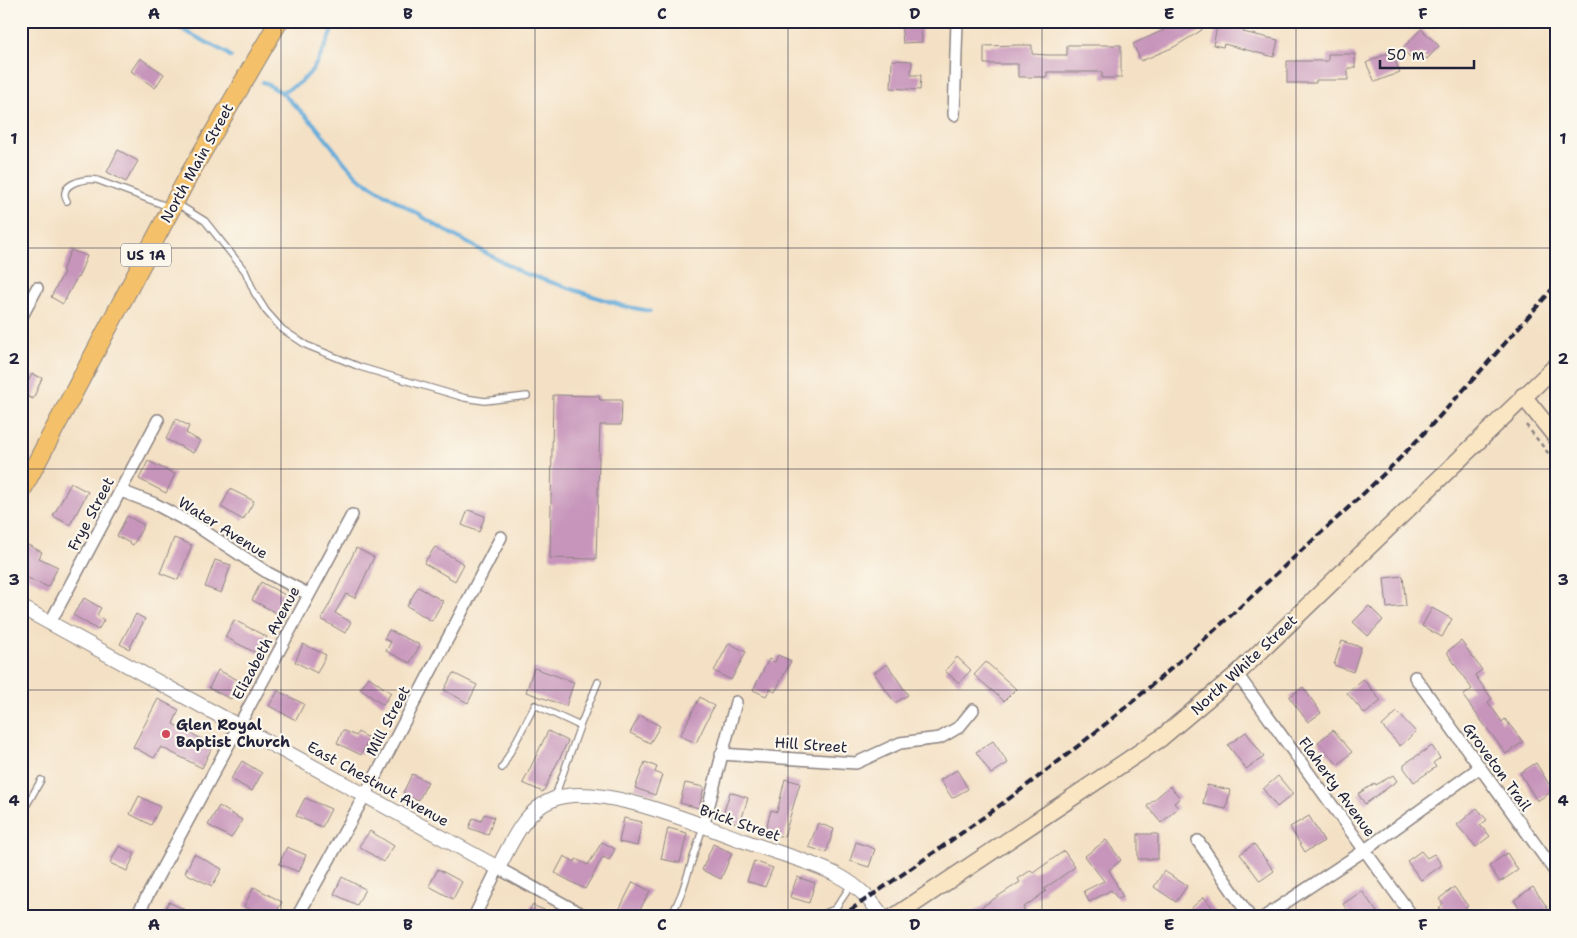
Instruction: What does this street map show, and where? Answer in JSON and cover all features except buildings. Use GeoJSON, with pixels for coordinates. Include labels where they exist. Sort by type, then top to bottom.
{"type":"FeatureCollection","features":[{"type":"Feature","properties":{"kind":"main road","name":"North Main Street"},"geometry":{"type":"LineString","coordinates":[[21,492],[190,173],[279,21]]}},
{"type":"Feature","properties":{"kind":"main road","name":"North White Street"},"geometry":{"type":"LineString","coordinates":[[894,917],[1161,738],[1237,674],[1556,366]]}},
{"type":"Feature","properties":{"kind":"main road"},"geometry":{"type":"LineString","coordinates":[[1523,396],[1556,436]]}},
{"type":"Feature","properties":{"kind":"street"},"geometry":{"type":"LineString","coordinates":[[954,115],[957,21]]}},
{"type":"Feature","properties":{"kind":"street"},"geometry":{"type":"LineString","coordinates":[[21,318],[37,288]]}},
{"type":"Feature","properties":{"kind":"street","name":"Frye Street"},"geometry":{"type":"LineString","coordinates":[[50,623],[158,420]]}},
{"type":"Feature","properties":{"kind":"street","name":"Water Avenue"},"geometry":{"type":"LineString","coordinates":[[121,491],[155,504],[198,527],[268,573],[308,594]]}},
{"type":"Feature","properties":{"kind":"street","name":"Elizabeth Avenue"},"geometry":{"type":"LineString","coordinates":[[136,917],[352,515]]}},
{"type":"Feature","properties":{"kind":"street","name":"Mill Street"},"geometry":{"type":"LineString","coordinates":[[297,917],[412,707],[501,537]]}},
{"type":"Feature","properties":{"kind":"street","name":"East Chestnut Avenue"},"geometry":{"type":"LineString","coordinates":[[21,607],[587,917]]}},
{"type":"Feature","properties":{"kind":"street","name":"Flaherty Avenue"},"geometry":{"type":"LineString","coordinates":[[1237,674],[1414,917]]}},
{"type":"Feature","properties":{"kind":"street","name":"Groveton Trail"},"geometry":{"type":"LineString","coordinates":[[1416,677],[1479,768],[1556,873]]}},
{"type":"Feature","properties":{"kind":"street"},"geometry":{"type":"LineString","coordinates":[[703,827],[736,702]]}},
{"type":"Feature","properties":{"kind":"street","name":"Hill Street"},"geometry":{"type":"LineString","coordinates":[[721,754],[856,763],[900,743],[940,738],[959,727],[973,710]]}},
{"type":"Feature","properties":{"kind":"street"},"geometry":{"type":"LineString","coordinates":[[1264,917],[1365,850],[1479,768]]}},
{"type":"Feature","properties":{"kind":"street","name":"Brick Street"},"geometry":{"type":"LineString","coordinates":[[554,798],[570,795],[589,795],[619,800],[653,809],[810,864],[852,884],[869,897],[883,917]]}},
{"type":"Feature","properties":{"kind":"street"},"geometry":{"type":"LineString","coordinates":[[474,917],[521,825],[534,810],[554,798]]}},
{"type":"Feature","properties":{"kind":"street"},"geometry":{"type":"LineString","coordinates":[[1198,841],[1250,917]]}},
{"type":"Feature","properties":{"kind":"lane"},"geometry":{"type":"LineString","coordinates":[[67,202],[64,196],[65,191],[74,182],[89,179],[173,205],[205,221],[245,272],[254,292],[266,311],[282,329],[306,345],[360,367],[465,398],[485,401],[527,396]]}},
{"type":"Feature","properties":{"kind":"lane"},"geometry":{"type":"LineString","coordinates":[[554,798],[598,682]]}},
{"type":"Feature","properties":{"kind":"lane"},"geometry":{"type":"LineString","coordinates":[[502,768],[535,705],[580,726]]}},
{"type":"Feature","properties":{"kind":"lane"},"geometry":{"type":"LineString","coordinates":[[21,815],[41,780]]}},
{"type":"Feature","properties":{"kind":"lane"},"geometry":{"type":"LineString","coordinates":[[671,917],[682,892],[703,827]]}},
{"type":"Feature","properties":{"kind":"lane"},"geometry":{"type":"LineString","coordinates":[[815,917],[835,909],[852,884]]}},
{"type":"Feature","properties":{"kind":"path"},"geometry":{"type":"LineString","coordinates":[[1526,425],[1556,462]]}},
{"type":"Feature","properties":{"kind":"waterway"},"geometry":{"type":"LineString","coordinates":[[166,21],[231,57]]}},
{"type":"Feature","properties":{"kind":"waterway"},"geometry":{"type":"LineString","coordinates":[[281,92],[297,84],[312,71],[336,21]]}},
{"type":"Feature","properties":{"kind":"waterway"},"geometry":{"type":"LineString","coordinates":[[263,82],[281,92],[314,124],[359,178],[444,230],[523,273],[623,306],[650,311]]}},
{"type":"Feature","properties":{"kind":"railway"},"geometry":{"type":"LineString","coordinates":[[840,917],[1018,792],[1120,712],[1198,645],[1368,490],[1398,460],[1458,396],[1556,285]]}},
{"type":"Feature","properties":{"kind":"place","name":"Glen Royal Baptist Church"},"geometry":{"type":"Point","coordinates":[166,734]}}]}
